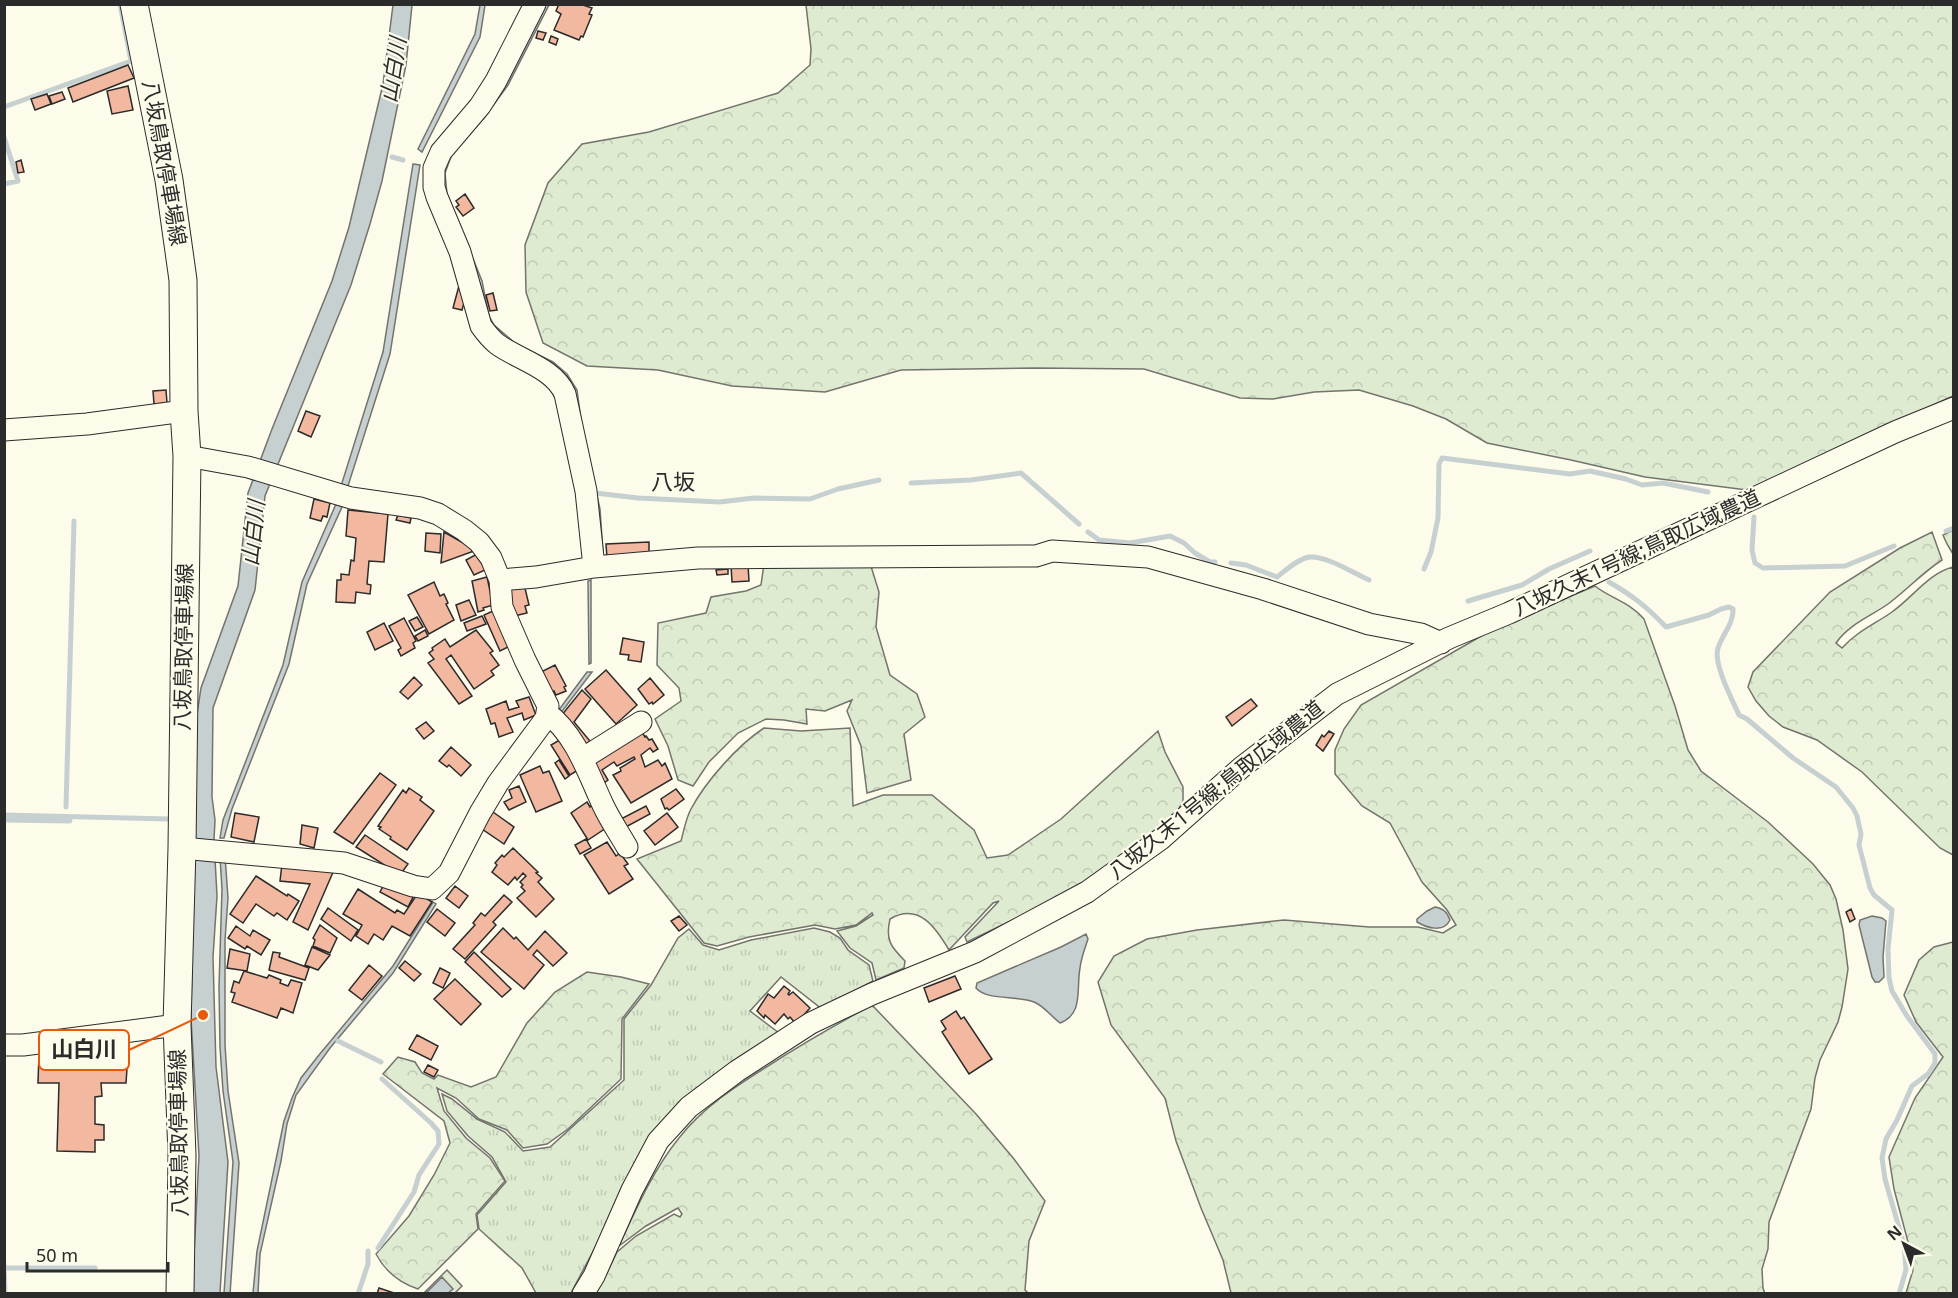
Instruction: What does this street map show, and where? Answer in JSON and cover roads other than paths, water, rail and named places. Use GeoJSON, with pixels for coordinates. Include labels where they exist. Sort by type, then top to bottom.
{"type":"FeatureCollection","features":[{"type":"Feature","properties":{"kind":"main road","name":"八坂鳥取停車場線"},"geometry":{"type":"LineString","coordinates":[[134,4],[169,180],[183,280],[184,411],[187,456],[182,848],[177,1025],[182,1155],[180,1293]]}},
{"type":"Feature","properties":{"kind":"street"},"geometry":{"type":"LineString","coordinates":[[535,4],[496,81],[480,106],[441,152],[434,168],[434,187],[460,252],[481,326],[498,345],[553,377],[562,385],[586,491],[594,567]]}},
{"type":"Feature","properties":{"kind":"street","name":"八坂久末1号線;鳥取広域農道"},"geometry":{"type":"LineString","coordinates":[[584,1293],[658,1142],[689,1107],[737,1071],[811,1023],[872,994],[975,951],[1087,892],[1161,839],[1242,767],[1337,694],[1441,643],[1895,432],[1953,408]]}},
{"type":"Feature","properties":{"kind":"street"},"geometry":{"type":"LineString","coordinates":[[4,430],[87,424],[184,411]]}},
{"type":"Feature","properties":{"kind":"street"},"geometry":{"type":"LineString","coordinates":[[182,848],[344,863],[413,886],[432,889],[449,873],[492,793],[546,718],[548,706],[502,607],[500,580],[491,558],[479,542],[464,530],[438,514],[420,508],[351,498],[248,467],[187,456]]}},
{"type":"Feature","properties":{"kind":"street"},"geometry":{"type":"LineString","coordinates":[[500,580],[594,567],[698,558],[1036,556],[1052,551],[1148,557],[1263,589],[1370,624],[1421,634],[1441,643]]}},
{"type":"Feature","properties":{"kind":"street"},"geometry":{"type":"LineString","coordinates":[[547,713],[558,722],[582,759],[604,808],[627,846]]}},
{"type":"Feature","properties":{"kind":"street"},"geometry":{"type":"LineString","coordinates":[[582,759],[641,722]]}},
{"type":"Feature","properties":{"kind":"street"},"geometry":{"type":"LineString","coordinates":[[4,1045],[23,1045],[177,1025]]}},
{"type":"Feature","properties":{"kind":"water"},"geometry":{"type":"Polygon","coordinates":[[[393,5],[412,5],[406,65],[382,181],[351,285],[265,496],[255,590],[213,708],[212,797],[215,820],[217,896],[213,957],[216,1067],[228,1162],[220,1293],[192,1294],[199,1156],[191,1018],[196,721],[201,688],[238,586],[248,493],[332,281],[349,227],[383,84],[393,5]]]}},
{"type":"Feature","properties":{"kind":"water"},"geometry":{"type":"Polygon","coordinates":[[[480,5],[485,5],[480,37],[422,152],[418,149],[475,34],[480,5]]]}},
{"type":"Feature","properties":{"kind":"water"},"geometry":{"type":"Polygon","coordinates":[[[545,5],[549,5],[508,85],[484,118],[452,154],[445,173],[447,194],[482,281],[489,316],[494,325],[516,344],[553,362],[567,374],[577,390],[582,427],[600,509],[603,552],[599,552],[573,390],[515,347],[489,324],[444,193],[442,171],[449,153],[540,17],[545,5]]]}},
{"type":"Feature","properties":{"kind":"water"},"geometry":{"type":"Polygon","coordinates":[[[413,164],[420,165],[390,354],[347,489],[341,486],[383,352],[413,164]]]}},
{"type":"Feature","properties":{"kind":"water"},"geometry":{"type":"Polygon","coordinates":[[[336,504],[342,507],[307,584],[289,664],[232,809],[224,838],[220,838],[223,820],[283,665],[302,582],[336,504]]]}},
{"type":"Feature","properties":{"kind":"water"},"geometry":{"type":"Polygon","coordinates":[[[591,580],[591,663],[589,664],[588,581],[591,580]]]}},
{"type":"Feature","properties":{"kind":"water"},"geometry":{"type":"Polygon","coordinates":[[[587,672],[592,672],[560,714],[558,711],[587,672]]]}},
{"type":"Feature","properties":{"kind":"water"},"geometry":{"type":"Polygon","coordinates":[[[225,856],[228,898],[225,940],[225,1045],[228,1091],[239,1163],[230,1294],[224,1293],[233,1162],[223,1091],[219,987],[222,889],[220,857],[225,856]]]}},
{"type":"Feature","properties":{"kind":"water"},"geometry":{"type":"Polygon","coordinates":[[[433,902],[436,904],[393,973],[330,1048],[296,1095],[287,1124],[260,1254],[258,1293],[253,1293],[257,1251],[284,1121],[301,1078],[393,966],[433,902]]]}},
{"type":"Feature","properties":{"kind":"water"},"geometry":{"type":"Polygon","coordinates":[[[1435,907],[1443,910],[1450,920],[1444,927],[1435,928],[1417,922],[1417,919],[1435,907]]]}},
{"type":"Feature","properties":{"kind":"water"},"geometry":{"type":"Polygon","coordinates":[[[1872,916],[1886,921],[1884,977],[1879,982],[1875,982],[1872,977],[1859,925],[1860,920],[1872,916]]]}},
{"type":"Feature","properties":{"kind":"water"},"geometry":{"type":"Polygon","coordinates":[[[1086,934],[1088,939],[1081,964],[1076,1007],[1068,1019],[1060,1023],[1034,1002],[987,995],[976,988],[977,983],[1086,934]]]}},
{"type":"Feature","properties":{"kind":"water"},"geometry":{"type":"Polygon","coordinates":[[[442,1277],[453,1289],[448,1293],[426,1293],[442,1277]]]}},
{"type":"Feature","properties":{"kind":"waterway"},"geometry":{"type":"LineString","coordinates":[[4,107],[131,61],[120,4]]}},
{"type":"Feature","properties":{"kind":"waterway"},"geometry":{"type":"LineString","coordinates":[[4,137],[18,181],[4,184]]}},
{"type":"Feature","properties":{"kind":"waterway"},"geometry":{"type":"LineString","coordinates":[[392,157],[403,160]]}},
{"type":"Feature","properties":{"kind":"waterway"},"geometry":{"type":"LineString","coordinates":[[1424,569],[1431,552],[1438,518],[1439,464],[1442,458],[1570,474],[1590,471],[1642,485],[1663,483],[1708,492]]}},
{"type":"Feature","properties":{"kind":"waterway"},"geometry":{"type":"LineString","coordinates":[[911,483],[971,480],[1021,473],[1079,524]]}},
{"type":"Feature","properties":{"kind":"waterway"},"geometry":{"type":"LineString","coordinates":[[595,493],[638,498],[719,502],[754,498],[810,499],[838,489],[879,480]]}},
{"type":"Feature","properties":{"kind":"waterway"},"geometry":{"type":"LineString","coordinates":[[1754,517],[1752,550],[1755,563],[1763,568],[1845,566],[1894,546]]}},
{"type":"Feature","properties":{"kind":"waterway"},"geometry":{"type":"LineString","coordinates":[[66,807],[74,521]]}},
{"type":"Feature","properties":{"kind":"waterway"},"geometry":{"type":"LineString","coordinates":[[1946,531],[1954,528]]}},
{"type":"Feature","properties":{"kind":"waterway"},"geometry":{"type":"LineString","coordinates":[[1088,532],[1099,540],[1130,543],[1170,536],[1210,562],[1215,562]]}},
{"type":"Feature","properties":{"kind":"waterway"},"geometry":{"type":"LineString","coordinates":[[1468,601],[1522,585],[1549,569],[1590,551]]}},
{"type":"Feature","properties":{"kind":"waterway"},"geometry":{"type":"LineString","coordinates":[[1231,563],[1246,565],[1277,577],[1301,560],[1317,557],[1369,580]]}},
{"type":"Feature","properties":{"kind":"waterway"},"geometry":{"type":"LineString","coordinates":[[1609,582],[1639,602],[1666,627],[1709,615],[1721,609],[1729,607],[1733,609],[1732,619],[1720,643],[1717,655],[1724,682],[1739,715],[1747,719],[1793,758],[1836,787],[1857,816],[1861,834],[1859,845],[1870,888],[1874,895],[1892,910],[1888,949],[1892,991],[1935,1054],[1935,1063],[1928,1074],[1912,1086],[1886,1139],[1882,1158],[1885,1179],[1904,1245],[1906,1270],[1899,1294]]}},
{"type":"Feature","properties":{"kind":"waterway"},"geometry":{"type":"LineString","coordinates":[[4,815],[169,819]]}},
{"type":"Feature","properties":{"kind":"waterway"},"geometry":{"type":"LineString","coordinates":[[4,820],[70,821]]}},
{"type":"Feature","properties":{"kind":"waterway"},"geometry":{"type":"LineString","coordinates":[[338,1041],[381,1062]]}},
{"type":"Feature","properties":{"kind":"waterway"},"geometry":{"type":"LineString","coordinates":[[378,1248],[414,1192],[419,1175],[439,1144],[438,1131],[431,1123],[382,1079]]}},
{"type":"Feature","properties":{"kind":"waterway"},"geometry":{"type":"LineString","coordinates":[[358,1294],[368,1264],[368,1251]]}},
{"type":"Feature","properties":{"kind":"waterway"},"geometry":{"type":"LineString","coordinates":[[4,1264],[5,1294]]}},
{"type":"Feature","properties":{"kind":"waterway"},"geometry":{"type":"LineString","coordinates":[[4,1268],[95,1268]]}},
{"type":"Feature","properties":{"kind":"place","name":"山白川"},"geometry":{"type":"Point","coordinates":[203,1015]}},
{"type":"Feature","properties":{"kind":"district","name":"八坂"},"geometry":{"type":"Point","coordinates":[673,482]}}]}
